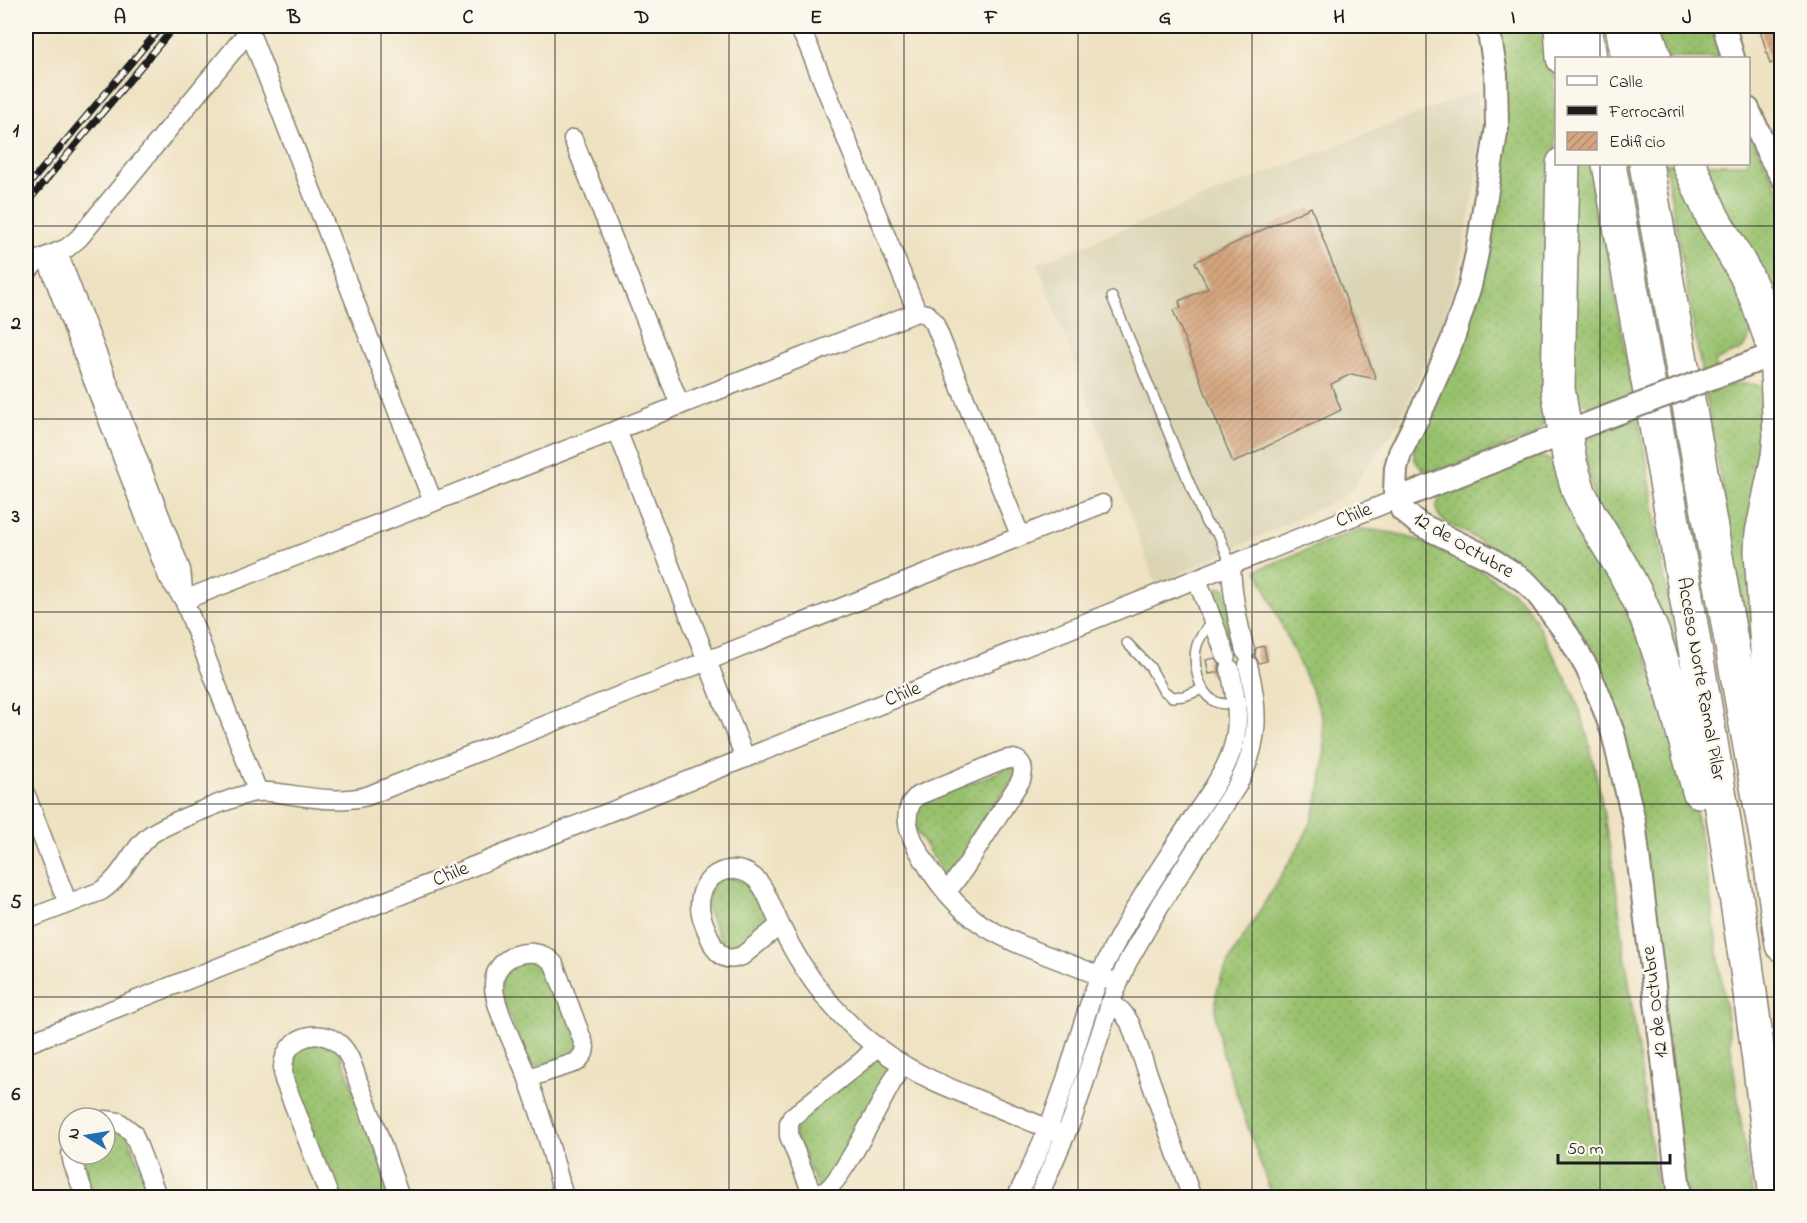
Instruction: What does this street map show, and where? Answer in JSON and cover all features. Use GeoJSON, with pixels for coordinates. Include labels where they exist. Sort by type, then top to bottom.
{"type":"FeatureCollection","features":[{"type":"Feature","properties":{"kind":"highway"},"geometry":{"type":"LineString","coordinates":[[1561,26],[1563,57]]}},
{"type":"Feature","properties":{"kind":"highway"},"geometry":{"type":"LineString","coordinates":[[1585,26],[1590,57]]}},
{"type":"Feature","properties":{"kind":"highway"},"geometry":{"type":"LineString","coordinates":[[1622,26],[1628,57]]}},
{"type":"Feature","properties":{"kind":"highway"},"geometry":{"type":"LineString","coordinates":[[1644,26],[1655,57]]}},
{"type":"Feature","properties":{"kind":"highway"},"geometry":{"type":"LineString","coordinates":[[1563,165],[1558,389],[1570,462],[1590,515],[1639,600],[1672,691],[1701,798],[1760,1068]]}},
{"type":"Feature","properties":{"kind":"highway","name":"Acceso Norte Ramal Pilar"},"geometry":{"type":"LineString","coordinates":[[1609,165],[1734,884],[1776,1197]]}},
{"type":"Feature","properties":{"kind":"highway","name":"Acceso Norte Ramal Pilar"},"geometry":{"type":"LineString","coordinates":[[1647,165],[1770,859],[1782,945]]}},
{"type":"Feature","properties":{"kind":"highway"},"geometry":{"type":"LineString","coordinates":[[1689,165],[1713,218],[1746,275],[1779,352],[1780,436],[1762,533],[1761,551],[1773,756],[1782,861]]}},
{"type":"Feature","properties":{"kind":"street"},"geometry":{"type":"LineString","coordinates":[[795,26],[800,30],[808,45],[917,312]]}},
{"type":"Feature","properties":{"kind":"street","name":"12 de Octubre"},"geometry":{"type":"LineString","coordinates":[[1488,26],[1496,74],[1497,127],[1477,253],[1470,286],[1452,341],[1400,453],[1395,480],[1396,500],[1402,510],[1419,524],[1491,559],[1527,583],[1569,637],[1587,668],[1601,700],[1613,732],[1634,822],[1680,1197]]}},
{"type":"Feature","properties":{"kind":"street"},"geometry":{"type":"LineString","coordinates":[[1724,26],[1732,57]]}},
{"type":"Feature","properties":{"kind":"street"},"geometry":{"type":"LineString","coordinates":[[26,274],[36,261],[68,248],[79,238],[251,28],[433,502]]}},
{"type":"Feature","properties":{"kind":"street"},"geometry":{"type":"LineString","coordinates":[[1750,111],[1775,153],[1782,177]]}},
{"type":"Feature","properties":{"kind":"street"},"geometry":{"type":"LineString","coordinates":[[573,139],[680,405]]}},
{"type":"Feature","properties":{"kind":"street"},"geometry":{"type":"LineString","coordinates":[[52,255],[168,577],[184,600],[258,792]]}},
{"type":"Feature","properties":{"kind":"street"},"geometry":{"type":"LineString","coordinates":[[184,600],[917,312],[927,314],[934,322],[1020,536]]}},
{"type":"Feature","properties":{"kind":"street","name":"Chile"},"geometry":{"type":"LineString","coordinates":[[26,1044],[1565,433],[1779,352]]}},
{"type":"Feature","properties":{"kind":"street"},"geometry":{"type":"LineString","coordinates":[[617,430],[745,758]]}},
{"type":"Feature","properties":{"kind":"street"},"geometry":{"type":"LineString","coordinates":[[26,920],[101,891],[122,873],[148,836],[160,828],[240,796],[258,792],[328,800],[367,796],[1102,504]]}},
{"type":"Feature","properties":{"kind":"street"},"geometry":{"type":"LineString","coordinates":[[1038,1197],[1065,1136],[1110,1004],[1127,963],[1142,934],[1244,773],[1253,743],[1258,712],[1232,587],[1231,565]]}},
{"type":"Feature","properties":{"kind":"street"},"geometry":{"type":"LineString","coordinates":[[1016,1197],[1048,1129],[1101,976],[1126,924],[1226,765],[1235,740],[1237,703],[1226,656],[1197,579]]}},
{"type":"Feature","properties":{"kind":"street"},"geometry":{"type":"LineString","coordinates":[[1226,656],[1245,652]]}},
{"type":"Feature","properties":{"kind":"street"},"geometry":{"type":"LineString","coordinates":[[1237,703],[1258,712]]}},
{"type":"Feature","properties":{"kind":"street"},"geometry":{"type":"LineString","coordinates":[[947,892],[1021,780],[1024,772],[1019,761],[1010,758],[924,792],[909,806],[908,830],[932,874],[947,892],[972,916],[996,933],[1119,984]]}},
{"type":"Feature","properties":{"kind":"street"},"geometry":{"type":"LineString","coordinates":[[26,795],[68,904]]}},
{"type":"Feature","properties":{"kind":"street"},"geometry":{"type":"LineString","coordinates":[[780,926],[742,956],[734,959],[722,956],[712,944],[701,915],[702,890],[719,873],[734,870],[752,875],[762,885],[780,926],[823,996],[877,1046],[902,1064],[941,1085],[1065,1136]]}},
{"type":"Feature","properties":{"kind":"street"},"geometry":{"type":"LineString","coordinates":[[528,1078],[577,1062],[584,1053],[585,1047],[554,964],[545,956],[532,952],[517,954],[506,959],[497,971],[495,997],[528,1078],[564,1197]]}},
{"type":"Feature","properties":{"kind":"street"},"geometry":{"type":"LineString","coordinates":[[1110,1004],[1118,1007],[1130,1023],[1192,1197]]}},
{"type":"Feature","properties":{"kind":"street"},"geometry":{"type":"LineString","coordinates":[[330,1197],[284,1080],[283,1071],[285,1056],[293,1044],[314,1035],[322,1035],[336,1041],[345,1050],[371,1114],[400,1197]]}},
{"type":"Feature","properties":{"kind":"street"},"geometry":{"type":"LineString","coordinates":[[877,1046],[862,1061],[792,1117],[789,1123],[789,1136],[810,1188],[819,1193],[833,1185],[902,1064]]}},
{"type":"Feature","properties":{"kind":"street"},"geometry":{"type":"LineString","coordinates":[[117,1122],[133,1133],[158,1197]]}},
{"type":"Feature","properties":{"kind":"street"},"geometry":{"type":"LineString","coordinates":[[74,1166],[86,1197]]}},
{"type":"Feature","properties":{"kind":"lane"},"geometry":{"type":"LineString","coordinates":[[1112,297],[1206,523],[1219,535],[1231,565]]}},
{"type":"Feature","properties":{"kind":"lane"},"geometry":{"type":"LineString","coordinates":[[1212,617],[1197,646],[1196,662],[1203,688],[1210,699],[1216,702],[1226,705],[1237,703]]}},
{"type":"Feature","properties":{"kind":"lane"},"geometry":{"type":"LineString","coordinates":[[1127,643],[1150,667],[1163,690],[1172,697],[1184,696],[1203,688]]}},
{"type":"Feature","properties":{"kind":"shaded area"},"geometry":{"type":"Polygon","coordinates":[[[1478,90],[1480,145],[1477,182],[1458,273],[1443,320],[1400,421],[1347,495],[1156,585],[1038,263],[1478,90]]]}},
{"type":"Feature","properties":{"kind":"green space"},"geometry":{"type":"Polygon","coordinates":[[[1498,26],[1552,26],[1556,175],[1544,420],[1535,435],[1438,472],[1426,470],[1421,468],[1416,461],[1415,443],[1467,324],[1498,26]]]}},
{"type":"Feature","properties":{"kind":"green space"},"geometry":{"type":"Polygon","coordinates":[[[1652,26],[1715,26],[1723,57],[1663,57],[1652,26]]]}},
{"type":"Feature","properties":{"kind":"green space"},"geometry":{"type":"Polygon","coordinates":[[[1750,131],[1781,192],[1781,325],[1698,165],[1750,165],[1750,131]]]}},
{"type":"Feature","properties":{"kind":"green space"},"geometry":{"type":"Polygon","coordinates":[[[1570,165],[1592,165],[1621,332],[1647,462],[1693,739],[1596,506],[1581,444],[1585,440],[1617,427],[1612,401],[1592,406],[1574,400],[1570,165]]]}},
{"type":"Feature","properties":{"kind":"green space"},"geometry":{"type":"Polygon","coordinates":[[[1665,165],[1684,165],[1735,269],[1752,332],[1741,350],[1715,361],[1720,387],[1743,384],[1759,386],[1765,389],[1771,411],[1752,654],[1665,165]]]}},
{"type":"Feature","properties":{"kind":"green space"},"geometry":{"type":"Polygon","coordinates":[[[1539,456],[1556,465],[1618,577],[1685,764],[1710,894],[1753,1197],[1687,1197],[1604,691],[1487,546],[1446,522],[1438,514],[1438,501],[1443,492],[1539,456]]]}},
{"type":"Feature","properties":{"kind":"green space"},"geometry":{"type":"Polygon","coordinates":[[[1364,529],[1394,533],[1421,541],[1476,567],[1512,592],[1525,604],[1535,620],[1574,694],[1587,734],[1614,872],[1658,1197],[1272,1197],[1221,1048],[1216,1018],[1216,994],[1233,954],[1311,823],[1320,791],[1325,748],[1322,717],[1317,703],[1257,570],[1364,529]]]}},
{"type":"Feature","properties":{"kind":"green space"},"geometry":{"type":"Polygon","coordinates":[[[1218,588],[1225,588],[1233,633],[1228,635],[1213,604],[1212,593],[1218,588]]]}},
{"type":"Feature","properties":{"kind":"green space"},"geometry":{"type":"Polygon","coordinates":[[[1250,715],[1243,764],[1118,964],[1128,936],[1241,736],[1250,715]]]}},
{"type":"Feature","properties":{"kind":"green space"},"geometry":{"type":"Polygon","coordinates":[[[1013,766],[1017,771],[951,875],[945,876],[916,831],[914,806],[1013,766]]]}},
{"type":"Feature","properties":{"kind":"green space"},"geometry":{"type":"Polygon","coordinates":[[[724,876],[754,884],[771,921],[741,949],[725,951],[706,907],[712,884],[724,876]]]}},
{"type":"Feature","properties":{"kind":"green space"},"geometry":{"type":"Polygon","coordinates":[[[511,961],[545,961],[579,1040],[577,1054],[534,1067],[529,1064],[501,996],[503,970],[511,961]]]}},
{"type":"Feature","properties":{"kind":"green space"},"geometry":{"type":"Polygon","coordinates":[[[306,1041],[338,1047],[394,1197],[337,1197],[289,1080],[291,1053],[306,1041]]]}},
{"type":"Feature","properties":{"kind":"green space"},"geometry":{"type":"Polygon","coordinates":[[[876,1058],[885,1064],[890,1073],[862,1130],[818,1188],[794,1135],[798,1117],[876,1058]]]}},
{"type":"Feature","properties":{"kind":"green space"},"geometry":{"type":"Polygon","coordinates":[[[117,1130],[126,1133],[153,1197],[92,1197],[81,1166],[117,1166],[117,1130]]]}},
{"type":"Feature","properties":{"kind":"building"},"geometry":{"type":"Polygon","coordinates":[[[1759,26],[1782,26],[1782,59],[1770,64],[1759,26]]]}},
{"type":"Feature","properties":{"kind":"building"},"geometry":{"type":"Polygon","coordinates":[[[1311,207],[1376,379],[1351,374],[1331,384],[1341,410],[1233,463],[1173,310],[1181,308],[1179,301],[1208,288],[1195,262],[1311,207]]]}},
{"type":"Feature","properties":{"kind":"building"},"geometry":{"type":"Polygon","coordinates":[[[1264,646],[1267,661],[1259,663],[1255,656],[1256,648],[1264,646]]]}},
{"type":"Feature","properties":{"kind":"building"},"geometry":{"type":"Polygon","coordinates":[[[1215,658],[1220,665],[1219,672],[1209,674],[1206,660],[1215,658]]]}},
{"type":"Feature","properties":{"kind":"railway"},"geometry":{"type":"LineString","coordinates":[[26,188],[162,26]]}},
{"type":"Feature","properties":{"kind":"railway"},"geometry":{"type":"LineString","coordinates":[[26,204],[175,26]]}}]}
